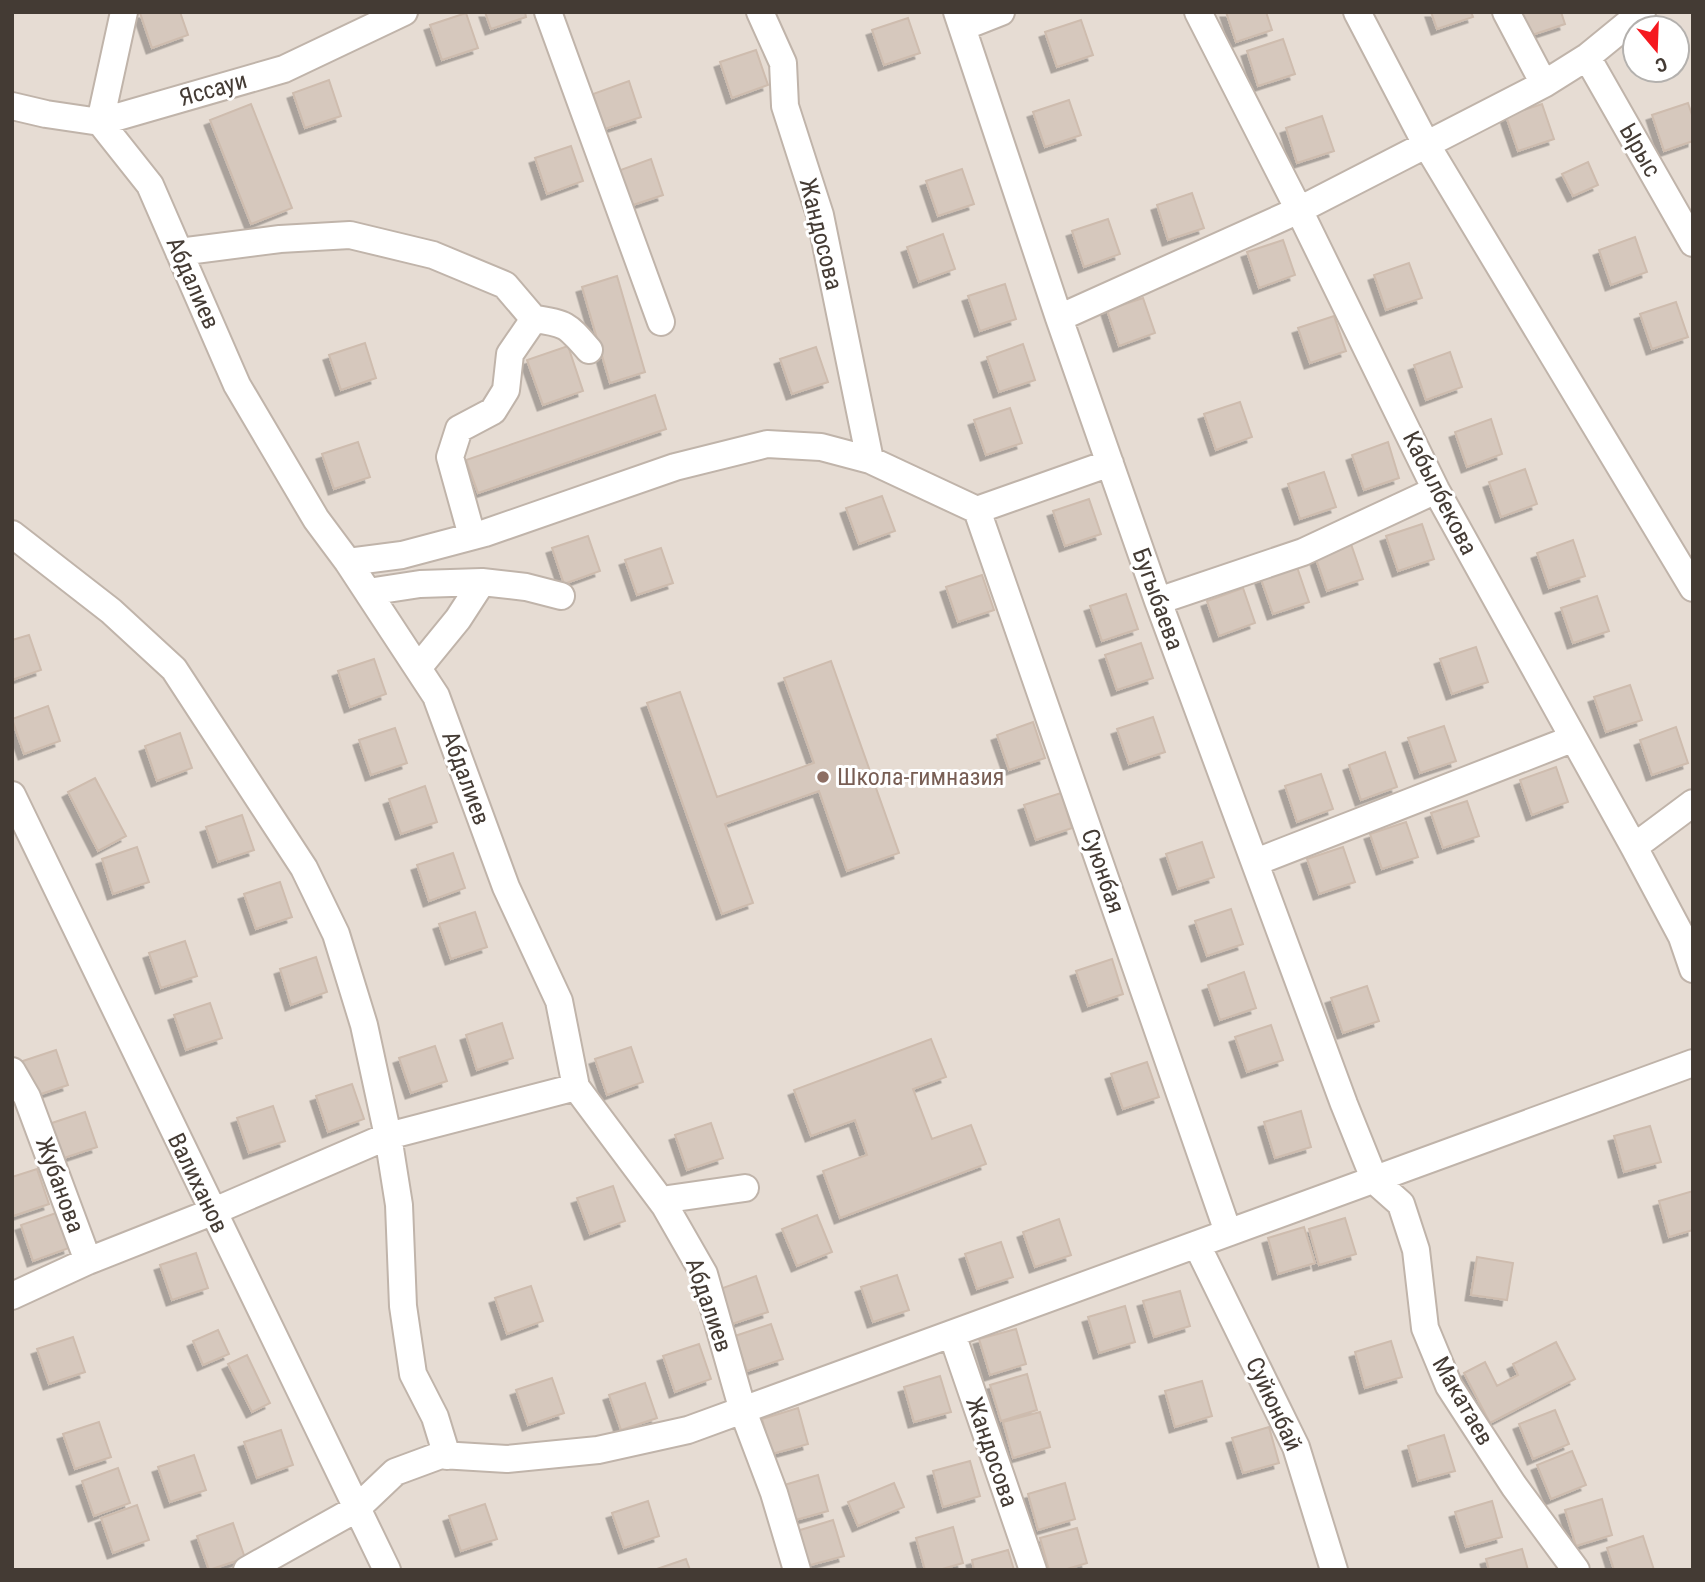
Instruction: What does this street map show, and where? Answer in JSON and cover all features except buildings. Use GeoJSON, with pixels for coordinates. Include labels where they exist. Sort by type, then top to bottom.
{"type":"FeatureCollection","features":[{"type":"Feature","properties":{"kind":"street"},"geometry":{"type":"LineString","coordinates":[[100,122],[124,12]]}},
{"type":"Feature","properties":{"kind":"street","name":"Яссауи"},"geometry":{"type":"LineString","coordinates":[[12,106],[100,122],[284,69],[404,12]]}},
{"type":"Feature","properties":{"kind":"street"},"geometry":{"type":"LineString","coordinates":[[548,12],[662,322]]}},
{"type":"Feature","properties":{"kind":"street","name":"Жандосова"},"geometry":{"type":"LineString","coordinates":[[760,12],[783,63],[785,106],[820,215],[870,460]]}},
{"type":"Feature","properties":{"kind":"street"},"geometry":{"type":"LineString","coordinates":[[960,20],[1001,12]]}},
{"type":"Feature","properties":{"kind":"street","name":"Кабылбекова"},"geometry":{"type":"LineString","coordinates":[[1198,12],[1299,210],[1436,490],[1634,847],[1682,937],[1693,969]]}},
{"type":"Feature","properties":{"kind":"street"},"geometry":{"type":"LineString","coordinates":[[1357,12],[1426,144],[1693,588]]}},
{"type":"Feature","properties":{"kind":"street"},"geometry":{"type":"LineString","coordinates":[[1506,12],[1544,84]]}},
{"type":"Feature","properties":{"kind":"street"},"geometry":{"type":"LineString","coordinates":[[1059,318],[1299,210],[1544,84],[1587,57],[1642,12]]}},
{"type":"Feature","properties":{"kind":"street","name":"Бугыбаева"},"geometry":{"type":"LineString","coordinates":[[960,20],[1059,318],[1158,601],[1375,1181]]}},
{"type":"Feature","properties":{"kind":"street","name":"Ырыс"},"geometry":{"type":"LineString","coordinates":[[1587,57],[1693,243]]}},
{"type":"Feature","properties":{"kind":"street","name":"Абдалиев"},"geometry":{"type":"LineString","coordinates":[[100,122],[150,185],[237,385],[316,519],[348,562],[436,696],[506,887],[559,1001],[576,1087],[661,1200],[704,1274],[743,1412],[774,1493],[797,1570]]}},
{"type":"Feature","properties":{"kind":"street"},"geometry":{"type":"LineString","coordinates":[[179,252],[280,239],[350,235],[433,255],[505,285],[534,319],[569,327],[589,350]]}},
{"type":"Feature","properties":{"kind":"street"},"geometry":{"type":"LineString","coordinates":[[472,536],[450,457],[459,429],[493,411],[506,390],[510,354],[534,319]]}},
{"type":"Feature","properties":{"kind":"street"},"geometry":{"type":"LineString","coordinates":[[348,562],[401,555],[472,536],[675,467],[767,444],[821,447],[870,460],[977,510],[1110,463]]}},
{"type":"Feature","properties":{"kind":"street"},"geometry":{"type":"LineString","coordinates":[[1158,601],[1303,552],[1436,490]]}},
{"type":"Feature","properties":{"kind":"street","name":"Суюнбая"},"geometry":{"type":"LineString","coordinates":[[977,510],[1228,1232]]}},
{"type":"Feature","properties":{"kind":"street"},"geometry":{"type":"LineString","coordinates":[[12,534],[111,611],[174,669],[304,868],[336,934],[364,1025],[388,1136],[400,1205],[403,1306],[413,1374],[435,1417],[447,1455]]}},
{"type":"Feature","properties":{"kind":"street"},"geometry":{"type":"LineString","coordinates":[[418,668],[458,619],[482,582]]}},
{"type":"Feature","properties":{"kind":"street"},"geometry":{"type":"LineString","coordinates":[[368,592],[421,584],[482,582],[526,587],[561,596]]}},
{"type":"Feature","properties":{"kind":"street"},"geometry":{"type":"LineString","coordinates":[[1256,862],[1572,739]]}},
{"type":"Feature","properties":{"kind":"street","name":"Валиханов"},"geometry":{"type":"LineString","coordinates":[[12,795],[387,1570]]}},
{"type":"Feature","properties":{"kind":"street"},"geometry":{"type":"LineString","coordinates":[[1634,847],[1693,803]]}},
{"type":"Feature","properties":{"kind":"street"},"geometry":{"type":"LineString","coordinates":[[247,1570],[356,1509],[394,1472],[441,1455],[507,1459],[598,1450],[688,1430],[1693,1063]]}},
{"type":"Feature","properties":{"kind":"street","name":"Жубанова"},"geometry":{"type":"LineString","coordinates":[[12,1071],[27,1097],[88,1261]]}},
{"type":"Feature","properties":{"kind":"street"},"geometry":{"type":"LineString","coordinates":[[12,1296],[88,1261],[212,1212],[388,1136],[576,1087]]}},
{"type":"Feature","properties":{"kind":"street","name":"Макатаев"},"geometry":{"type":"LineString","coordinates":[[1375,1181],[1401,1204],[1416,1250],[1425,1328],[1449,1386],[1514,1486],[1576,1570]]}},
{"type":"Feature","properties":{"kind":"street"},"geometry":{"type":"LineString","coordinates":[[661,1200],[745,1188]]}},
{"type":"Feature","properties":{"kind":"street","name":"Суйюнбай"},"geometry":{"type":"LineString","coordinates":[[1197,1245],[1296,1447],[1334,1570]]}},
{"type":"Feature","properties":{"kind":"street","name":"Жандосова"},"geometry":{"type":"LineString","coordinates":[[951,1334],[1033,1570]]}},
{"type":"Feature","properties":{"kind":"shaded area"},"geometry":{"type":"Polygon","coordinates":[[[12,12],[1693,12],[1693,1570],[12,1570],[12,12]]]}},
{"type":"Feature","properties":{"kind":"place","name":"Школа-гимназия"},"geometry":{"type":"Point","coordinates":[823,777]}}]}
